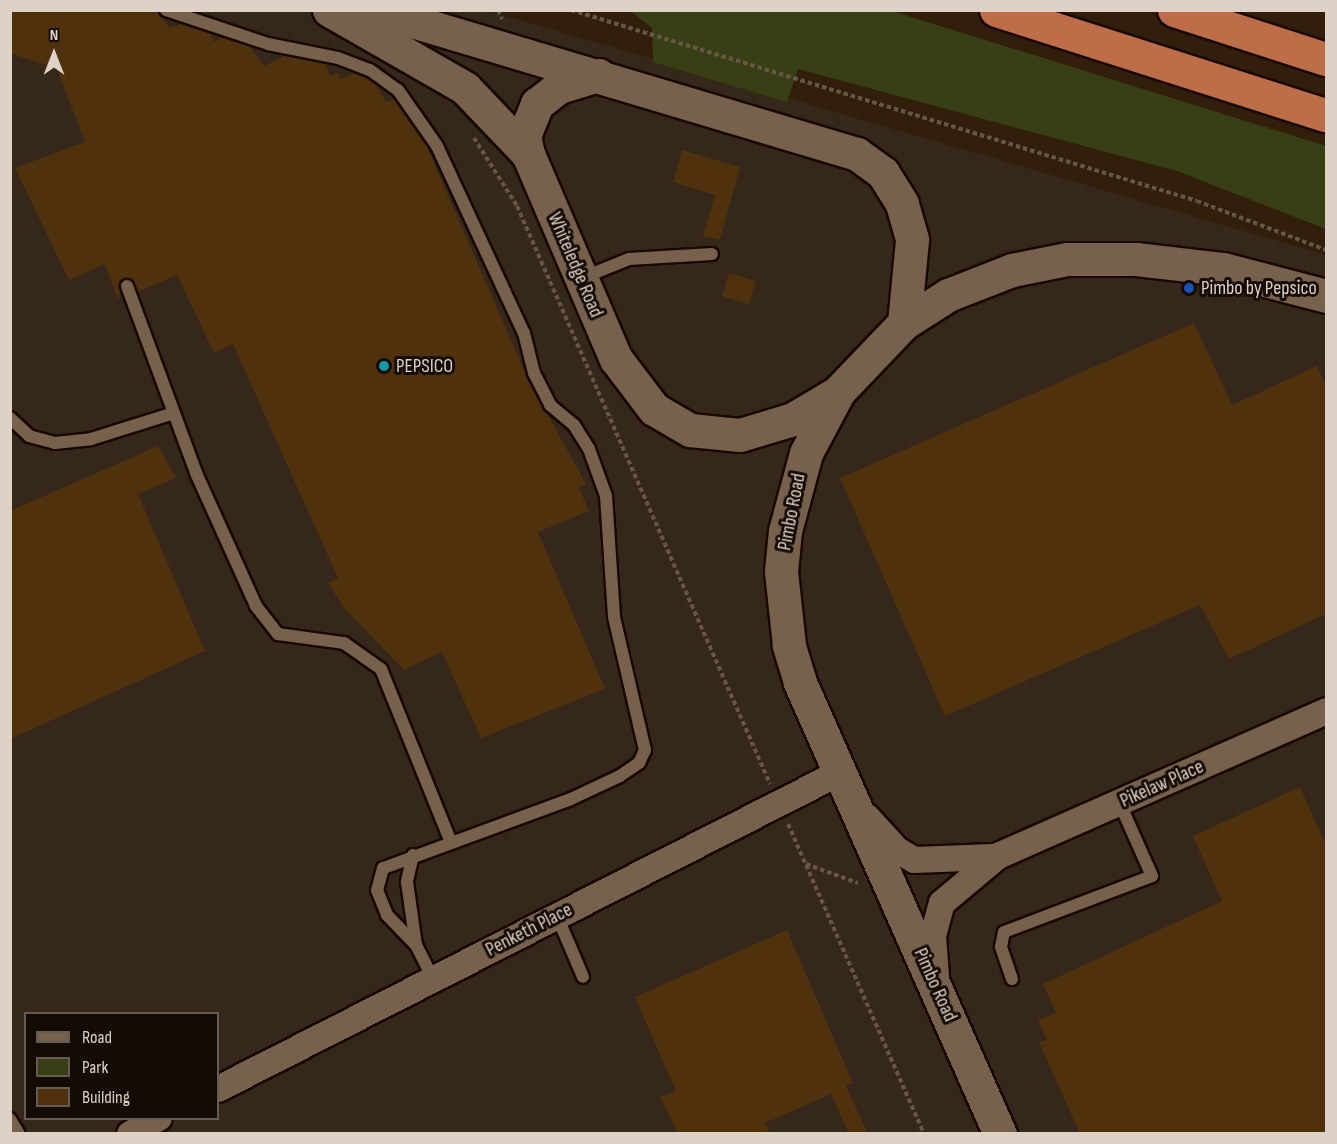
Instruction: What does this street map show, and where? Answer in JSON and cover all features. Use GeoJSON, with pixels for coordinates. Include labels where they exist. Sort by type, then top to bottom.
{"type":"FeatureCollection","features":[{"type":"Feature","properties":{"kind":"highway"},"geometry":{"type":"LineString","coordinates":[[996,10],[1326,115]]}},
{"type":"Feature","properties":{"kind":"highway"},"geometry":{"type":"LineString","coordinates":[[1174,10],[1326,59]]}},
{"type":"Feature","properties":{"kind":"street","name":"Whiteledge Road"},"geometry":{"type":"LineString","coordinates":[[329,10],[465,88],[528,154],[616,359],[638,395],[690,430],[723,436],[757,432],[793,419],[839,391]]}},
{"type":"Feature","properties":{"kind":"street"},"geometry":{"type":"LineString","coordinates":[[375,10],[819,140],[857,154],[883,173],[902,204],[912,240],[904,323]]}},
{"type":"Feature","properties":{"kind":"street"},"geometry":{"type":"LineString","coordinates":[[528,154],[529,119],[546,94],[598,75]]}},
{"type":"Feature","properties":{"kind":"street","name":"Pimbo Road"},"geometry":{"type":"LineString","coordinates":[[1000,1134],[795,663],[782,571],[792,490],[839,391],[904,323],[980,282],[1067,259],[1181,262],[1326,296]]}},
{"type":"Feature","properties":{"kind":"street","name":"Pikelaw Place"},"geometry":{"type":"LineString","coordinates":[[945,1008],[933,954],[936,919],[954,889],[998,856],[1326,711]]}},
{"type":"Feature","properties":{"kind":"street","name":"Penketh Place"},"geometry":{"type":"LineString","coordinates":[[219,1088],[779,803],[845,782]]}},
{"type":"Feature","properties":{"kind":"street","name":"Pikelaw Place"},"geometry":{"type":"LineString","coordinates":[[845,782],[881,834],[914,860],[998,856]]}},
{"type":"Feature","properties":{"kind":"street"},"geometry":{"type":"LineString","coordinates":[[130,1134],[157,1120]]}},
{"type":"Feature","properties":{"kind":"lane"},"geometry":{"type":"LineString","coordinates":[[166,10],[268,44],[338,58],[370,70],[398,90],[437,146],[524,333],[534,373],[550,405],[574,425],[589,449],[606,496],[614,616],[644,727],[639,763],[571,800],[413,855],[383,868],[377,890],[387,915],[416,945],[433,979]]}},
{"type":"Feature","properties":{"kind":"lane"},"geometry":{"type":"LineString","coordinates":[[581,278],[629,259],[712,254]]}},
{"type":"Feature","properties":{"kind":"lane"},"geometry":{"type":"LineString","coordinates":[[127,286],[174,413],[256,606],[278,634],[344,643],[381,669],[451,842]]}},
{"type":"Feature","properties":{"kind":"lane"},"geometry":{"type":"LineString","coordinates":[[10,418],[28,436],[55,442],[91,439],[174,413]]}},
{"type":"Feature","properties":{"kind":"lane"},"geometry":{"type":"LineString","coordinates":[[1012,979],[1001,947],[1004,932],[1152,876],[1119,802]]}},
{"type":"Feature","properties":{"kind":"lane"},"geometry":{"type":"LineString","coordinates":[[413,855],[407,882],[416,945]]}},
{"type":"Feature","properties":{"kind":"lane"},"geometry":{"type":"LineString","coordinates":[[557,916],[583,977]]}},
{"type":"Feature","properties":{"kind":"lane"},"geometry":{"type":"LineString","coordinates":[[10,1119],[19,1134]]}},
{"type":"Feature","properties":{"kind":"path"},"geometry":{"type":"LineString","coordinates":[[571,10],[1197,201],[1326,250]]}},
{"type":"Feature","properties":{"kind":"path"},"geometry":{"type":"LineString","coordinates":[[473,129],[475,145],[517,207],[924,1134]]}},
{"type":"Feature","properties":{"kind":"path"},"geometry":{"type":"LineString","coordinates":[[806,863],[884,893],[893,890]]}},
{"type":"Feature","properties":{"kind":"shaded area"},"geometry":{"type":"Polygon","coordinates":[[[10,11],[488,11],[1326,255],[1326,1133],[11,1133],[10,11]]]}},
{"type":"Feature","properties":{"kind":"green space"},"geometry":{"type":"Polygon","coordinates":[[[631,11],[892,11],[1326,146],[1326,229],[1177,171],[798,69],[787,102],[653,62],[652,28],[631,11]]]}},
{"type":"Feature","properties":{"kind":"building","name":"PEPSICO"},"geometry":{"type":"Polygon","coordinates":[[[10,10],[158,10],[169,28],[181,24],[210,33],[214,42],[223,38],[249,46],[264,66],[284,56],[325,64],[330,76],[338,73],[341,79],[354,73],[375,83],[386,102],[394,99],[426,145],[527,377],[586,484],[579,488],[589,511],[538,532],[605,689],[481,738],[442,652],[404,670],[344,608],[328,583],[338,578],[233,344],[214,353],[177,275],[138,292],[133,280],[124,279],[118,300],[105,264],[69,280],[15,168],[85,142],[57,69],[10,53],[10,10]]]}},
{"type":"Feature","properties":{"kind":"building"},"geometry":{"type":"Polygon","coordinates":[[[682,150],[740,167],[720,240],[703,236],[715,195],[673,182],[682,150]]]}},
{"type":"Feature","properties":{"kind":"building"},"geometry":{"type":"Polygon","coordinates":[[[729,273],[756,281],[749,304],[722,296],[729,273]]]}},
{"type":"Feature","properties":{"kind":"building"},"geometry":{"type":"Polygon","coordinates":[[[1194,323],[1232,405],[1317,366],[1326,385],[1326,614],[1229,659],[1200,605],[945,716],[840,478],[1194,323]]]}},
{"type":"Feature","properties":{"kind":"building"},"geometry":{"type":"Polygon","coordinates":[[[158,446],[176,478],[138,494],[205,651],[10,739],[10,511],[158,446]]]}},
{"type":"Feature","properties":{"kind":"building"},"geometry":{"type":"Polygon","coordinates":[[[1300,787],[1326,845],[1326,1134],[1080,1134],[1039,1042],[1047,1040],[1038,1020],[1056,1013],[1043,984],[1222,901],[1193,836],[1300,787]]]}},
{"type":"Feature","properties":{"kind":"building"},"geometry":{"type":"Polygon","coordinates":[[[787,930],[853,1083],[846,1086],[868,1134],[849,1134],[831,1094],[765,1123],[770,1134],[678,1134],[660,1097],[676,1091],[635,997],[787,930]]]}},
{"type":"Feature","properties":{"kind":"place","name":"Pimbo by Pepsico"},"geometry":{"type":"Point","coordinates":[1189,288]}},
{"type":"Feature","properties":{"kind":"place","name":"PEPSICO"},"geometry":{"type":"Point","coordinates":[384,366]}}]}
